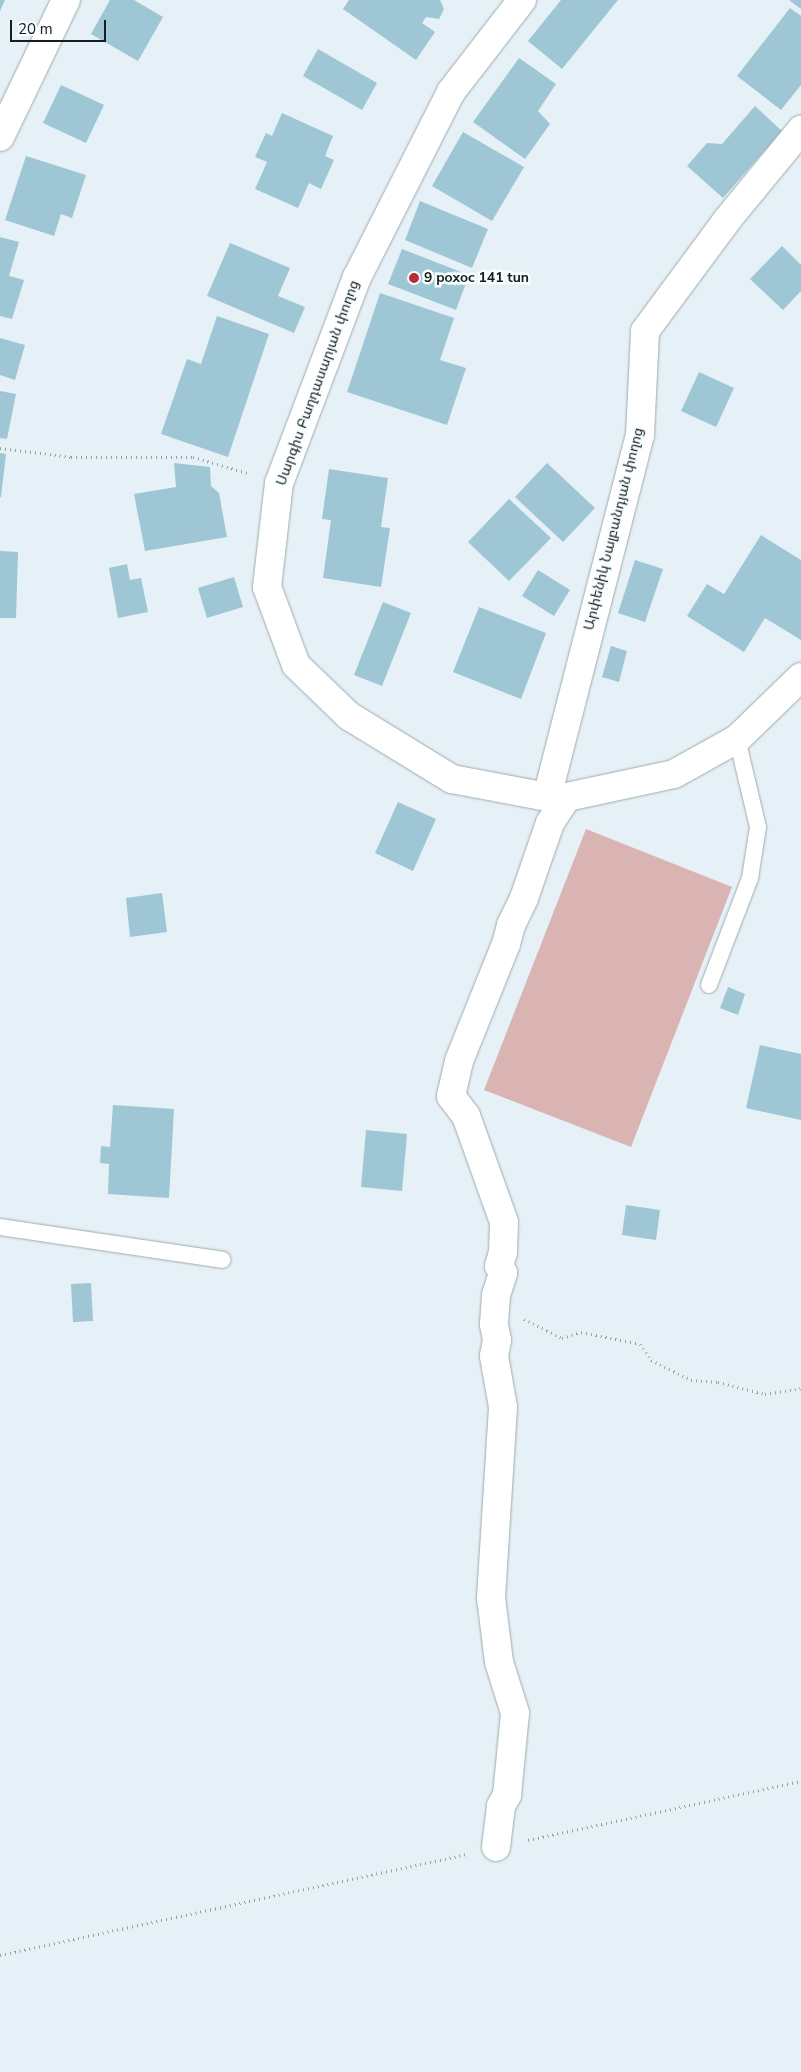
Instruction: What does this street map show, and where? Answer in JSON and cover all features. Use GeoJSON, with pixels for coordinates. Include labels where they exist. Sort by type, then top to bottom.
{"type":"FeatureCollection","features":[{"type":"Feature","properties":{"kind":"street"},"geometry":{"type":"LineString","coordinates":[[0,137],[66,0]]}},
{"type":"Feature","properties":{"kind":"street","name":"Սարգիս Բաղդասարյան փողոց"},"geometry":{"type":"LineString","coordinates":[[522,0],[451,92],[357,277],[279,482],[267,587],[296,665],[348,716],[452,780],[557,797]]}},
{"type":"Feature","properties":{"kind":"street","name":"Արփենիկ Նալբանդյան փողոց"},"geometry":{"type":"LineString","coordinates":[[496,1847],[501,1806],[507,1795],[516,1713],[499,1662],[492,1598],[503,1407],[494,1356],[497,1340],[494,1324],[496,1295],[503,1273],[499,1266],[503,1252],[504,1222],[466,1116],[451,1096],[459,1060],[506,944],[511,924],[524,898],[557,797],[640,435],[644,331],[727,220],[801,130]]}},
{"type":"Feature","properties":{"kind":"street"},"geometry":{"type":"LineString","coordinates":[[557,797],[674,774],[737,739],[801,677]]}},
{"type":"Feature","properties":{"kind":"lane"},"geometry":{"type":"LineString","coordinates":[[709,985],[750,878],[758,827],[737,739]]}},
{"type":"Feature","properties":{"kind":"lane"},"geometry":{"type":"LineString","coordinates":[[0,1227],[223,1260]]}},
{"type":"Feature","properties":{"kind":"path"},"geometry":{"type":"LineString","coordinates":[[0,448],[71,457],[193,457],[279,482]]}},
{"type":"Feature","properties":{"kind":"path"},"geometry":{"type":"LineString","coordinates":[[520,1315],[536,1328],[550,1330],[562,1338],[581,1332],[640,1344],[651,1360],[691,1380],[718,1382],[764,1394],[801,1388]]}},
{"type":"Feature","properties":{"kind":"path"},"geometry":{"type":"LineString","coordinates":[[0,1955],[801,1781]]}},
{"type":"Feature","properties":{"kind":"shaded area"},"geometry":{"type":"Polygon","coordinates":[[[586,829],[732,887],[631,1147],[484,1090],[586,829]]]}},
{"type":"Feature","properties":{"kind":"building"},"geometry":{"type":"Polygon","coordinates":[[[0,0],[5,0],[0,11],[0,0]]]}},
{"type":"Feature","properties":{"kind":"building"},"geometry":{"type":"Polygon","coordinates":[[[110,0],[134,0],[163,17],[138,61],[91,34],[110,0]]]}},
{"type":"Feature","properties":{"kind":"building"},"geometry":{"type":"Polygon","coordinates":[[[349,0],[440,0],[444,9],[439,19],[426,17],[422,23],[435,32],[416,60],[343,9],[349,0]]]}},
{"type":"Feature","properties":{"kind":"building"},"geometry":{"type":"Polygon","coordinates":[[[561,0],[618,0],[562,69],[528,41],[561,0]]]}},
{"type":"Feature","properties":{"kind":"building"},"geometry":{"type":"Polygon","coordinates":[[[789,0],[801,0],[801,9],[789,0]]]}},
{"type":"Feature","properties":{"kind":"building"},"geometry":{"type":"Polygon","coordinates":[[[790,8],[801,16],[801,85],[781,110],[737,76],[790,8]]]}},
{"type":"Feature","properties":{"kind":"building"},"geometry":{"type":"Polygon","coordinates":[[[318,49],[377,83],[362,110],[303,76],[318,49]]]}},
{"type":"Feature","properties":{"kind":"building"},"geometry":{"type":"Polygon","coordinates":[[[519,58],[556,84],[538,111],[550,124],[525,159],[473,122],[519,58]]]}},
{"type":"Feature","properties":{"kind":"building"},"geometry":{"type":"Polygon","coordinates":[[[61,85],[104,105],[86,143],[43,123],[61,85]]]}},
{"type":"Feature","properties":{"kind":"building"},"geometry":{"type":"Polygon","coordinates":[[[755,106],[782,131],[723,198],[687,166],[707,143],[722,144],[755,106]]]}},
{"type":"Feature","properties":{"kind":"building"},"geometry":{"type":"Polygon","coordinates":[[[282,113],[333,136],[325,156],[334,160],[321,189],[309,183],[298,208],[255,189],[267,162],[255,157],[266,133],[272,136],[282,113]]]}},
{"type":"Feature","properties":{"kind":"building"},"geometry":{"type":"Polygon","coordinates":[[[463,132],[524,167],[492,221],[432,186],[463,132]]]}},
{"type":"Feature","properties":{"kind":"building"},"geometry":{"type":"Polygon","coordinates":[[[26,156],[86,175],[72,218],[61,214],[54,236],[5,220],[26,156]]]}},
{"type":"Feature","properties":{"kind":"building"},"geometry":{"type":"Polygon","coordinates":[[[420,201],[488,229],[472,268],[405,240],[420,201]]]}},
{"type":"Feature","properties":{"kind":"building"},"geometry":{"type":"Polygon","coordinates":[[[0,237],[19,242],[9,276],[24,280],[12,319],[0,316],[0,237]]]}},
{"type":"Feature","properties":{"kind":"building"},"geometry":{"type":"Polygon","coordinates":[[[230,243],[290,268],[278,296],[305,307],[294,333],[207,296],[230,243]]]}},
{"type":"Feature","properties":{"kind":"building"},"geometry":{"type":"Polygon","coordinates":[[[782,246],[801,265],[801,291],[783,310],[750,279],[782,246]]]}},
{"type":"Feature","properties":{"kind":"building"},"geometry":{"type":"Polygon","coordinates":[[[402,249],[469,275],[456,310],[388,284],[402,249]]]}},
{"type":"Feature","properties":{"kind":"building"},"geometry":{"type":"Polygon","coordinates":[[[380,293],[454,318],[440,360],[466,368],[447,425],[347,392],[380,293]]]}},
{"type":"Feature","properties":{"kind":"building"},"geometry":{"type":"Polygon","coordinates":[[[217,316],[269,334],[228,457],[161,434],[187,359],[201,364],[217,316]]]}},
{"type":"Feature","properties":{"kind":"building"},"geometry":{"type":"Polygon","coordinates":[[[0,338],[25,345],[15,380],[0,375],[0,338]]]}},
{"type":"Feature","properties":{"kind":"building"},"geometry":{"type":"Polygon","coordinates":[[[699,372],[734,388],[716,427],[681,411],[699,372]]]}},
{"type":"Feature","properties":{"kind":"building"},"geometry":{"type":"Polygon","coordinates":[[[0,391],[16,394],[7,439],[0,438],[0,391]]]}},
{"type":"Feature","properties":{"kind":"building"},"geometry":{"type":"Polygon","coordinates":[[[0,453],[6,454],[1,497],[0,497],[0,453]]]}},
{"type":"Feature","properties":{"kind":"building"},"geometry":{"type":"Polygon","coordinates":[[[174,463],[210,467],[211,486],[219,493],[227,537],[145,551],[134,494],[176,487],[174,463]]]}},
{"type":"Feature","properties":{"kind":"building"},"geometry":{"type":"Polygon","coordinates":[[[547,463],[595,508],[563,542],[515,497],[547,463]]]}},
{"type":"Feature","properties":{"kind":"building"},"geometry":{"type":"Polygon","coordinates":[[[329,469],[388,478],[381,527],[390,528],[381,587],[323,578],[331,520],[322,519],[329,469]]]}},
{"type":"Feature","properties":{"kind":"building"},"geometry":{"type":"Polygon","coordinates":[[[509,499],[551,538],[509,581],[468,542],[509,499]]]}},
{"type":"Feature","properties":{"kind":"building"},"geometry":{"type":"Polygon","coordinates":[[[761,535],[801,560],[801,640],[765,618],[744,652],[687,616],[707,584],[724,594],[761,535]]]}},
{"type":"Feature","properties":{"kind":"building"},"geometry":{"type":"Polygon","coordinates":[[[0,551],[18,552],[16,618],[0,618],[0,551]]]}},
{"type":"Feature","properties":{"kind":"building"},"geometry":{"type":"Polygon","coordinates":[[[635,560],[663,569],[645,622],[618,613],[635,560]]]}},
{"type":"Feature","properties":{"kind":"building"},"geometry":{"type":"Polygon","coordinates":[[[127,564],[130,580],[141,578],[148,612],[118,618],[109,568],[127,564]]]}},
{"type":"Feature","properties":{"kind":"building"},"geometry":{"type":"Polygon","coordinates":[[[538,570],[570,590],[554,616],[522,596],[538,570]]]}},
{"type":"Feature","properties":{"kind":"building"},"geometry":{"type":"Polygon","coordinates":[[[234,577],[243,607],[207,618],[198,588],[234,577]]]}},
{"type":"Feature","properties":{"kind":"building"},"geometry":{"type":"Polygon","coordinates":[[[383,602],[411,613],[382,686],[354,675],[383,602]]]}},
{"type":"Feature","properties":{"kind":"building"},"geometry":{"type":"Polygon","coordinates":[[[479,607],[546,633],[521,699],[453,672],[479,607]]]}},
{"type":"Feature","properties":{"kind":"building"},"geometry":{"type":"Polygon","coordinates":[[[611,646],[627,651],[619,682],[602,677],[611,646]]]}},
{"type":"Feature","properties":{"kind":"building"},"geometry":{"type":"Polygon","coordinates":[[[398,802],[436,819],[413,871],[375,853],[398,802]]]}},
{"type":"Feature","properties":{"kind":"building"},"geometry":{"type":"Polygon","coordinates":[[[162,893],[167,932],[130,937],[126,898],[162,893]]]}},
{"type":"Feature","properties":{"kind":"building"},"geometry":{"type":"Polygon","coordinates":[[[728,987],[745,994],[738,1015],[720,1008],[728,987]]]}},
{"type":"Feature","properties":{"kind":"building"},"geometry":{"type":"Polygon","coordinates":[[[760,1045],[801,1054],[801,1120],[746,1108],[760,1045]]]}},
{"type":"Feature","properties":{"kind":"building"},"geometry":{"type":"Polygon","coordinates":[[[113,1105],[174,1109],[169,1198],[108,1194],[109,1164],[100,1163],[101,1146],[110,1147],[113,1105]]]}},
{"type":"Feature","properties":{"kind":"building"},"geometry":{"type":"Polygon","coordinates":[[[366,1130],[407,1134],[402,1191],[361,1187],[366,1130]]]}},
{"type":"Feature","properties":{"kind":"building"},"geometry":{"type":"Polygon","coordinates":[[[626,1205],[660,1210],[656,1240],[622,1235],[626,1205]]]}},
{"type":"Feature","properties":{"kind":"building"},"geometry":{"type":"Polygon","coordinates":[[[91,1283],[93,1321],[73,1322],[71,1284],[91,1283]]]}},
{"type":"Feature","properties":{"kind":"place","name":"9 poxoc 141 tun"},"geometry":{"type":"Point","coordinates":[414,278]}}]}
